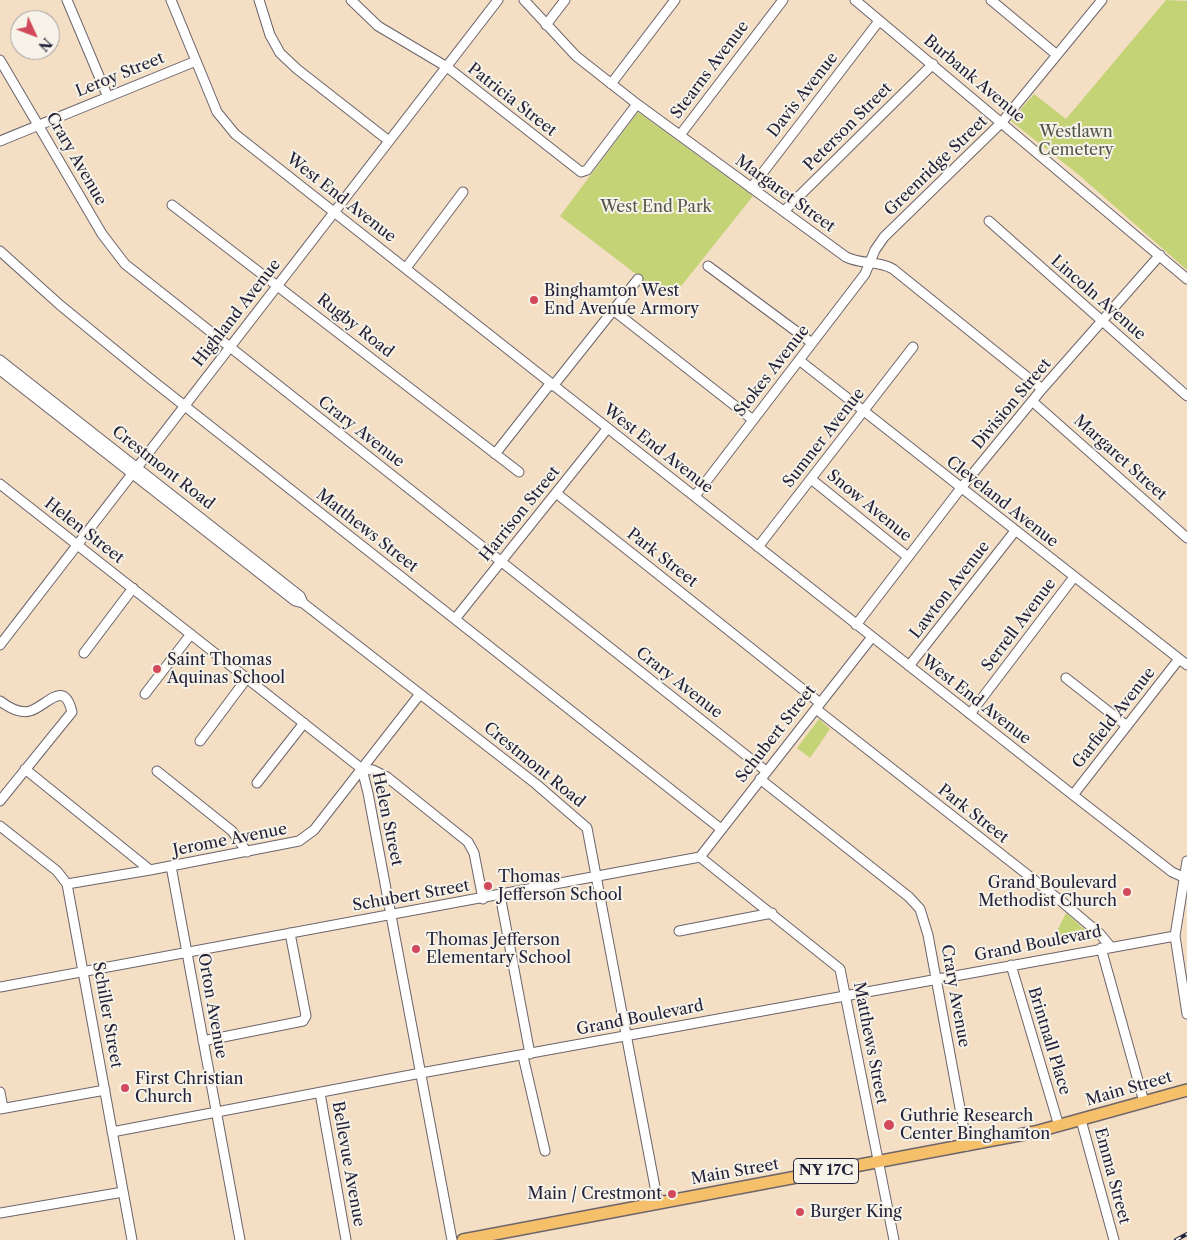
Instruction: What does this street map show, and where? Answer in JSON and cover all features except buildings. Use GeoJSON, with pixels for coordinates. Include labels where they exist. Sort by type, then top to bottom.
{"type":"FeatureCollection","features":[{"type":"Feature","properties":{"kind":"main road","name":"Main Street"},"geometry":{"type":"LineString","coordinates":[[463,1240],[967,1146],[1059,1126],[1187,1090]]}},
{"type":"Feature","properties":{"kind":"street"},"geometry":{"type":"LineString","coordinates":[[67,0],[107,96]]}},
{"type":"Feature","properties":{"kind":"street","name":"West End Avenue"},"geometry":{"type":"LineString","coordinates":[[171,0],[217,112],[226,125],[856,625],[1172,872],[1183,878]]}},
{"type":"Feature","properties":{"kind":"street"},"geometry":{"type":"LineString","coordinates":[[259,0],[270,35],[280,53],[297,69],[389,141]]}},
{"type":"Feature","properties":{"kind":"street","name":"Patricia Street"},"geometry":{"type":"LineString","coordinates":[[351,0],[378,26],[447,67],[581,172],[587,170],[637,104]]}},
{"type":"Feature","properties":{"kind":"street","name":"Highland Avenue"},"geometry":{"type":"LineString","coordinates":[[0,645],[498,0]]}},
{"type":"Feature","properties":{"kind":"street","name":"Margaret Street"},"geometry":{"type":"LineString","coordinates":[[524,0],[569,50],[637,104],[846,257],[856,262],[885,264],[1042,389]]}},
{"type":"Feature","properties":{"kind":"street"},"geometry":{"type":"LineString","coordinates":[[546,25],[565,0]]}},
{"type":"Feature","properties":{"kind":"street"},"geometry":{"type":"LineString","coordinates":[[611,84],[675,0]]}},
{"type":"Feature","properties":{"kind":"street","name":"Stearns Avenue"},"geometry":{"type":"LineString","coordinates":[[680,135],[783,0]]}},
{"type":"Feature","properties":{"kind":"street","name":"Burbank Avenue"},"geometry":{"type":"LineString","coordinates":[[855,0],[879,22],[933,64],[1160,254],[1187,279]]}},
{"type":"Feature","properties":{"kind":"street"},"geometry":{"type":"LineString","coordinates":[[991,0],[1057,55]]}},
{"type":"Feature","properties":{"kind":"street","name":"Greenridge Street"},"geometry":{"type":"LineString","coordinates":[[870,262],[878,244],[884,237],[1002,122],[1102,0]]}},
{"type":"Feature","properties":{"kind":"street","name":"Davis Avenue"},"geometry":{"type":"LineString","coordinates":[[751,188],[879,22]]}},
{"type":"Feature","properties":{"kind":"street","name":"Crary Avenue"},"geometry":{"type":"LineString","coordinates":[[0,60],[112,249],[133,271],[766,771]]}},
{"type":"Feature","properties":{"kind":"street","name":"Leroy Street"},"geometry":{"type":"LineString","coordinates":[[0,141],[196,61]]}},
{"type":"Feature","properties":{"kind":"street","name":"Peterson Street"},"geometry":{"type":"LineString","coordinates":[[784,211],[933,64]]}},
{"type":"Feature","properties":{"kind":"street"},"geometry":{"type":"LineString","coordinates":[[406,268],[463,192]]}},
{"type":"Feature","properties":{"kind":"street","name":"Rugby Road"},"geometry":{"type":"LineString","coordinates":[[172,205],[519,472]]}},
{"type":"Feature","properties":{"kind":"street","name":"Lincoln Avenue"},"geometry":{"type":"LineString","coordinates":[[989,222],[1187,396]]}},
{"type":"Feature","properties":{"kind":"street","name":"Matthews Street"},"geometry":{"type":"LineString","coordinates":[[0,251],[60,305],[184,406],[721,829]]}},
{"type":"Feature","properties":{"kind":"street","name":"Division Street"},"geometry":{"type":"LineString","coordinates":[[856,625],[1032,401],[1103,322],[1160,254]]}},
{"type":"Feature","properties":{"kind":"street","name":"Stokes Avenue"},"geometry":{"type":"LineString","coordinates":[[695,496],[865,274],[870,262]]}},
{"type":"Feature","properties":{"kind":"street"},"geometry":{"type":"LineString","coordinates":[[708,266],[812,343]]}},
{"type":"Feature","properties":{"kind":"street"},"geometry":{"type":"LineString","coordinates":[[495,454],[638,279]]}},
{"type":"Feature","properties":{"kind":"street"},"geometry":{"type":"LineString","coordinates":[[613,310],[753,420]]}},
{"type":"Feature","properties":{"kind":"street","name":"Sumner Avenue"},"geometry":{"type":"LineString","coordinates":[[758,547],[913,347]]}},
{"type":"Feature","properties":{"kind":"street","name":"Crestmont Road"},"geometry":{"type":"LineString","coordinates":[[0,360],[52,406]]}},
{"type":"Feature","properties":{"kind":"street","name":"Cleveland Avenue"},"geometry":{"type":"LineString","coordinates":[[799,360],[1187,665]]}},
{"type":"Feature","properties":{"kind":"street","name":"Crestmont Road"},"geometry":{"type":"LineString","coordinates":[[0,370],[52,406],[300,596],[304,603],[536,784],[587,828],[658,1203]]}},
{"type":"Feature","properties":{"kind":"street","name":"Margaret Street"},"geometry":{"type":"LineString","coordinates":[[1032,401],[1187,538]]}},
{"type":"Feature","properties":{"kind":"street","name":"Harrison Street"},"geometry":{"type":"LineString","coordinates":[[455,619],[607,429]]}},
{"type":"Feature","properties":{"kind":"street","name":"Snow Avenue"},"geometry":{"type":"LineString","coordinates":[[811,479],[908,557]]}},
{"type":"Feature","properties":{"kind":"street","name":"Helen Street"},"geometry":{"type":"LineString","coordinates":[[0,484],[362,769],[392,916],[452,1240]]}},
{"type":"Feature","properties":{"kind":"street","name":"Park Street"},"geometry":{"type":"LineString","coordinates":[[556,493],[1100,934],[1105,947],[1144,1102]]}},
{"type":"Feature","properties":{"kind":"street","name":"Lawton Avenue"},"geometry":{"type":"LineString","coordinates":[[910,666],[1015,531]]}},
{"type":"Feature","properties":{"kind":"street","name":"Serrell Avenue"},"geometry":{"type":"LineString","coordinates":[[970,714],[1074,577]]}},
{"type":"Feature","properties":{"kind":"street"},"geometry":{"type":"LineString","coordinates":[[84,653],[133,588]]}},
{"type":"Feature","properties":{"kind":"street"},"geometry":{"type":"LineString","coordinates":[[145,694],[192,634]]}},
{"type":"Feature","properties":{"kind":"street","name":"Schubert Street"},"geometry":{"type":"LineString","coordinates":[[0,987],[187,951],[392,916],[700,857],[872,637]]}},
{"type":"Feature","properties":{"kind":"street","name":"Garfield Avenue"},"geometry":{"type":"LineString","coordinates":[[1073,795],[1179,659]]}},
{"type":"Feature","properties":{"kind":"street"},"geometry":{"type":"LineString","coordinates":[[200,742],[247,678]]}},
{"type":"Feature","properties":{"kind":"street"},"geometry":{"type":"LineString","coordinates":[[1066,678],[1127,726]]}},
{"type":"Feature","properties":{"kind":"street","name":"Jerome Avenue"},"geometry":{"type":"LineString","coordinates":[[67,884],[292,844],[305,838],[420,694]]}},
{"type":"Feature","properties":{"kind":"street"},"geometry":{"type":"LineString","coordinates":[[0,701],[6,706],[23,712],[39,706],[53,696],[65,697],[70,702],[72,712],[0,801]]}},
{"type":"Feature","properties":{"kind":"street"},"geometry":{"type":"LineString","coordinates":[[257,784],[304,723]]}},
{"type":"Feature","properties":{"kind":"street"},"geometry":{"type":"LineString","coordinates":[[362,769],[373,770],[388,777],[468,842],[474,853],[483,898]]}},
{"type":"Feature","properties":{"kind":"street"},"geometry":{"type":"LineString","coordinates":[[25,770],[150,870]]}},
{"type":"Feature","properties":{"kind":"street"},"geometry":{"type":"LineString","coordinates":[[157,771],[232,831],[247,852]]}},
{"type":"Feature","properties":{"kind":"street","name":"Crary Avenue"},"geometry":{"type":"LineString","coordinates":[[760,779],[916,904],[923,914],[967,1146]]}},
{"type":"Feature","properties":{"kind":"street"},"geometry":{"type":"LineString","coordinates":[[0,826],[57,871],[67,884]]}},
{"type":"Feature","properties":{"kind":"street","name":"Matthews Street"},"geometry":{"type":"LineString","coordinates":[[700,857],[837,965],[841,972],[894,1240]]}},
{"type":"Feature","properties":{"kind":"street"},"geometry":{"type":"LineString","coordinates":[[1187,861],[1174,936],[1187,1014]]}},
{"type":"Feature","properties":{"kind":"street","name":"Orton Avenue"},"geometry":{"type":"LineString","coordinates":[[171,866],[240,1240]]}},
{"type":"Feature","properties":{"kind":"street","name":"Schiller Street"},"geometry":{"type":"LineString","coordinates":[[67,884],[132,1240]]}},
{"type":"Feature","properties":{"kind":"street"},"geometry":{"type":"LineString","coordinates":[[500,895],[545,1152]]}},
{"type":"Feature","properties":{"kind":"street"},"geometry":{"type":"LineString","coordinates":[[679,931],[772,913]]}},
{"type":"Feature","properties":{"kind":"street"},"geometry":{"type":"LineString","coordinates":[[203,1041],[303,1021],[306,1016],[290,933]]}},
{"type":"Feature","properties":{"kind":"street","name":"Grand Boulevard"},"geometry":{"type":"LineString","coordinates":[[112,1132],[421,1073],[527,1055],[1105,947],[1174,936]]}},
{"type":"Feature","properties":{"kind":"street","name":"Brintnall Place"},"geometry":{"type":"LineString","coordinates":[[1010,965],[1059,1126]]}},
{"type":"Feature","properties":{"kind":"street"},"geometry":{"type":"LineString","coordinates":[[0,1092],[2,1108],[105,1090]]}},
{"type":"Feature","properties":{"kind":"street","name":"Bellevue Avenue"},"geometry":{"type":"LineString","coordinates":[[320,1093],[346,1240]]}},
{"type":"Feature","properties":{"kind":"street","name":"Emma Street"},"geometry":{"type":"LineString","coordinates":[[1081,1120],[1114,1240]]}},
{"type":"Feature","properties":{"kind":"street"},"geometry":{"type":"LineString","coordinates":[[0,1213],[123,1192]]}},
{"type":"Feature","properties":{"kind":"green space","name":"Westlawn Cemetery"},"geometry":{"type":"Polygon","coordinates":[[[1166,0],[1187,1],[1187,270],[1079,175],[1011,121],[1034,94],[1066,119],[1166,0]]]}},
{"type":"Feature","properties":{"kind":"green space","name":"West End Park"},"geometry":{"type":"Polygon","coordinates":[[[638,112],[753,196],[670,300],[560,216],[638,112]]]}},
{"type":"Feature","properties":{"kind":"green space"},"geometry":{"type":"Polygon","coordinates":[[[819,719],[830,729],[810,758],[797,748],[819,719]]]}},
{"type":"Feature","properties":{"kind":"green space"},"geometry":{"type":"Polygon","coordinates":[[[1066,913],[1091,935],[1051,943],[1066,913]]]}},
{"type":"Feature","properties":{"kind":"railway"},"geometry":{"type":"LineString","coordinates":[[1176,1240],[1187,1234]]}},
{"type":"Feature","properties":{"kind":"place","name":"Binghamton West End Avenue Armory"},"geometry":{"type":"Point","coordinates":[534,300]}},
{"type":"Feature","properties":{"kind":"place","name":"Saint Thomas Aquinas School"},"geometry":{"type":"Point","coordinates":[157,669]}},
{"type":"Feature","properties":{"kind":"place","name":"Thomas Jefferson School"},"geometry":{"type":"Point","coordinates":[488,886]}},
{"type":"Feature","properties":{"kind":"place","name":"Grand Boulevard Methodist Church"},"geometry":{"type":"Point","coordinates":[1127,892]}},
{"type":"Feature","properties":{"kind":"place","name":"Thomas Jefferson Elementary School"},"geometry":{"type":"Point","coordinates":[416,949]}},
{"type":"Feature","properties":{"kind":"place","name":"First Christian Church"},"geometry":{"type":"Point","coordinates":[125,1088]}},
{"type":"Feature","properties":{"kind":"place","name":"Guthrie Research Center Binghamton"},"geometry":{"type":"Point","coordinates":[889,1125]}},
{"type":"Feature","properties":{"kind":"place","name":"Main / Crestmont"},"geometry":{"type":"Point","coordinates":[672,1194]}},
{"type":"Feature","properties":{"kind":"place","name":"Burger King"},"geometry":{"type":"Point","coordinates":[800,1212]}}]}
